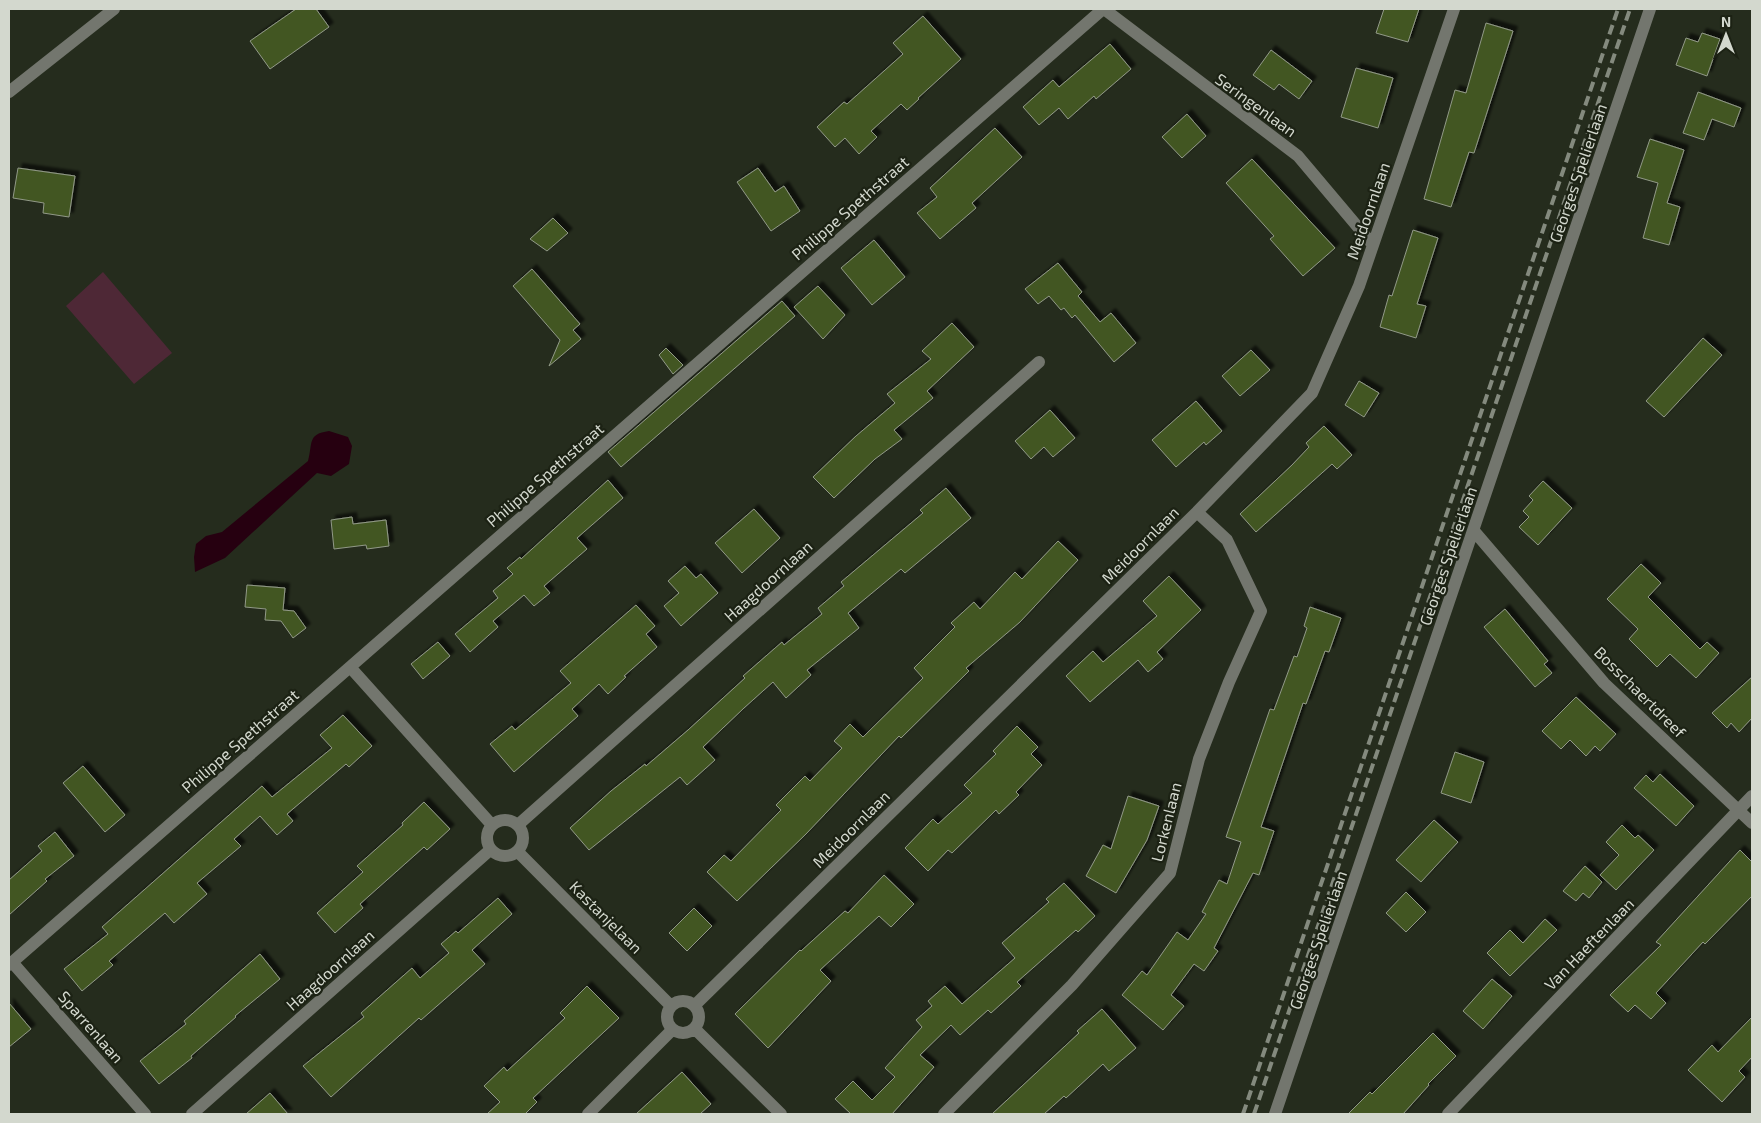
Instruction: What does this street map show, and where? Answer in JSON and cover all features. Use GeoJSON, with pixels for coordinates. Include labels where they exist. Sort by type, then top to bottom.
{"type":"FeatureCollection","features":[{"type":"Feature","properties":{"kind":"street"},"geometry":{"type":"LineString","coordinates":[[9,92],[114,9]]}},
{"type":"Feature","properties":{"kind":"street","name":"Seringenlaan"},"geometry":{"type":"LineString","coordinates":[[1103,9],[1298,156],[1373,245]]}},
{"type":"Feature","properties":{"kind":"street","name":"Philippe Spethstraat"},"geometry":{"type":"LineString","coordinates":[[10,963],[1103,9]]}},
{"type":"Feature","properties":{"kind":"street","name":"Meidoornlaan"},"geometry":{"type":"LineString","coordinates":[[695,1005],[1196,512],[1312,393],[1359,286],[1454,9]]}},
{"type":"Feature","properties":{"kind":"street","name":"Georges Spelierlaan"},"geometry":{"type":"LineString","coordinates":[[1276,1114],[1650,9]]}},
{"type":"Feature","properties":{"kind":"street","name":"Haagdoornlaan"},"geometry":{"type":"LineString","coordinates":[[519,824],[1040,362]]}},
{"type":"Feature","properties":{"kind":"street","name":"Lorkenlaan"},"geometry":{"type":"LineString","coordinates":[[944,1114],[1072,985],[1170,873],[1199,759],[1229,682],[1261,611],[1227,540],[1196,512]]}},
{"type":"Feature","properties":{"kind":"street","name":"Bosschaertdreef"},"geometry":{"type":"LineString","coordinates":[[1474,532],[1604,683],[1752,823]]}},
{"type":"Feature","properties":{"kind":"street"},"geometry":{"type":"LineString","coordinates":[[350,667],[491,824]]}},
{"type":"Feature","properties":{"kind":"street","name":"Van Haeftenlaan"},"geometry":{"type":"LineString","coordinates":[[1448,1114],[1752,796]]}},
{"type":"Feature","properties":{"kind":"street"},"geometry":{"type":"LineString","coordinates":[[506,819],[519,824],[524,839],[518,852],[505,858],[490,850],[485,838],[491,824],[506,819]]}},
{"type":"Feature","properties":{"kind":"street","name":"Haagdoornlaan"},"geometry":{"type":"LineString","coordinates":[[192,1114],[490,850]]}},
{"type":"Feature","properties":{"kind":"street","name":"Kastanjelaan"},"geometry":{"type":"LineString","coordinates":[[518,852],[670,1005]]}},
{"type":"Feature","properties":{"kind":"street","name":"Sparrenlaan"},"geometry":{"type":"LineString","coordinates":[[10,963],[145,1114]]}},
{"type":"Feature","properties":{"kind":"street"},"geometry":{"type":"LineString","coordinates":[[683,1000],[695,1005],[701,1018],[696,1030],[682,1034],[672,1030],[666,1018],[670,1005],[683,1000]]}},
{"type":"Feature","properties":{"kind":"street"},"geometry":{"type":"LineString","coordinates":[[588,1114],[672,1030]]}},
{"type":"Feature","properties":{"kind":"street"},"geometry":{"type":"LineString","coordinates":[[696,1030],[782,1114]]}},
{"type":"Feature","properties":{"kind":"shaded area"},"geometry":{"type":"Polygon","coordinates":[[[103,272],[172,353],[134,384],[66,306],[103,272]]]}},
{"type":"Feature","properties":{"kind":"shaded area"},"geometry":{"type":"Polygon","coordinates":[[[329,431],[348,437],[352,446],[349,464],[331,476],[317,473],[225,558],[195,572],[194,557],[196,544],[206,536],[222,532],[308,461],[314,437],[322,432],[329,431]]]}},
{"type":"Feature","properties":{"kind":"building"},"geometry":{"type":"Polygon","coordinates":[[[296,9],[316,9],[329,27],[270,69],[250,41],[296,9]]]}},
{"type":"Feature","properties":{"kind":"building"},"geometry":{"type":"Polygon","coordinates":[[[1384,9],[1419,9],[1408,42],[1376,33],[1384,9]]]}},
{"type":"Feature","properties":{"kind":"building"},"geometry":{"type":"Polygon","coordinates":[[[923,16],[961,59],[907,110],[901,104],[871,131],[877,137],[859,154],[845,138],[835,147],[817,127],[844,102],[847,104],[903,54],[893,43],[923,16]]]}},
{"type":"Feature","properties":{"kind":"building"},"geometry":{"type":"Polygon","coordinates":[[[1486,23],[1513,31],[1474,153],[1469,152],[1451,207],[1424,199],[1455,90],[1466,93],[1486,23]]]}},
{"type":"Feature","properties":{"kind":"building"},"geometry":{"type":"Polygon","coordinates":[[[1702,33],[1720,39],[1707,76],[1676,65],[1686,38],[1698,42],[1702,33]]]}},
{"type":"Feature","properties":{"kind":"building"},"geometry":{"type":"Polygon","coordinates":[[[1110,44],[1131,69],[1096,99],[1094,96],[1068,119],[1059,108],[1039,125],[1023,107],[1053,80],[1059,87],[1110,44]]]}},
{"type":"Feature","properties":{"kind":"building"},"geometry":{"type":"Polygon","coordinates":[[[1271,50],[1312,81],[1299,99],[1279,84],[1274,90],[1253,75],[1271,50]]]}},
{"type":"Feature","properties":{"kind":"building"},"geometry":{"type":"Polygon","coordinates":[[[1356,68],[1393,78],[1378,128],[1341,117],[1356,68]]]}},
{"type":"Feature","properties":{"kind":"building"},"geometry":{"type":"Polygon","coordinates":[[[1698,92],[1741,108],[1734,127],[1712,119],[1704,140],[1683,133],[1698,92]]]}},
{"type":"Feature","properties":{"kind":"building"},"geometry":{"type":"Polygon","coordinates":[[[1187,114],[1206,136],[1182,158],[1162,137],[1187,114]]]}},
{"type":"Feature","properties":{"kind":"building"},"geometry":{"type":"Polygon","coordinates":[[[995,128],[1022,157],[972,203],[976,208],[940,239],[917,213],[937,197],[930,188],[995,128]]]}},
{"type":"Feature","properties":{"kind":"building"},"geometry":{"type":"Polygon","coordinates":[[[1650,139],[1684,150],[1667,203],[1680,207],[1669,245],[1643,238],[1658,183],[1637,177],[1650,139]]]}},
{"type":"Feature","properties":{"kind":"building"},"geometry":{"type":"Polygon","coordinates":[[[1252,159],[1335,248],[1303,276],[1270,239],[1274,236],[1226,183],[1252,159]]]}},
{"type":"Feature","properties":{"kind":"building"},"geometry":{"type":"Polygon","coordinates":[[[18,168],[75,176],[69,217],[43,213],[44,203],[13,198],[18,168]]]}},
{"type":"Feature","properties":{"kind":"building"},"geometry":{"type":"Polygon","coordinates":[[[758,168],[775,192],[784,186],[800,211],[771,231],[737,182],[758,168]]]}},
{"type":"Feature","properties":{"kind":"building"},"geometry":{"type":"Polygon","coordinates":[[[553,218],[568,233],[547,251],[530,239],[553,218]]]}},
{"type":"Feature","properties":{"kind":"building"},"geometry":{"type":"Polygon","coordinates":[[[1413,230],[1438,238],[1417,304],[1426,306],[1416,338],[1380,327],[1389,295],[1392,296],[1413,230]]]}},
{"type":"Feature","properties":{"kind":"building"},"geometry":{"type":"Polygon","coordinates":[[[874,240],[905,277],[872,305],[841,268],[874,240]]]}},
{"type":"Feature","properties":{"kind":"building"},"geometry":{"type":"Polygon","coordinates":[[[1058,263],[1082,292],[1078,296],[1100,322],[1111,313],[1136,343],[1114,362],[1075,315],[1072,318],[1064,308],[1061,310],[1049,296],[1038,304],[1025,289],[1058,263]]]}},
{"type":"Feature","properties":{"kind":"building"},"geometry":{"type":"Polygon","coordinates":[[[532,269],[580,324],[573,330],[581,339],[549,366],[560,340],[513,286],[532,269]]]}},
{"type":"Feature","properties":{"kind":"building"},"geometry":{"type":"Polygon","coordinates":[[[818,286],[845,315],[823,339],[794,307],[818,286]]]}},
{"type":"Feature","properties":{"kind":"building"},"geometry":{"type":"Polygon","coordinates":[[[782,301],[795,316],[621,467],[608,452],[782,301]]]}},
{"type":"Feature","properties":{"kind":"building"},"geometry":{"type":"Polygon","coordinates":[[[952,323],[974,347],[927,391],[933,398],[894,430],[902,439],[875,459],[834,498],[813,477],[856,436],[895,403],[887,394],[931,359],[922,351],[952,323]]]}},
{"type":"Feature","properties":{"kind":"building"},"geometry":{"type":"Polygon","coordinates":[[[1703,338],[1722,355],[1664,417],[1646,401],[1703,338]]]}},
{"type":"Feature","properties":{"kind":"building"},"geometry":{"type":"Polygon","coordinates":[[[666,348],[683,365],[673,374],[659,355],[666,348]]]}},
{"type":"Feature","properties":{"kind":"building"},"geometry":{"type":"Polygon","coordinates":[[[1251,350],[1270,370],[1240,396],[1222,376],[1251,350]]]}},
{"type":"Feature","properties":{"kind":"building"},"geometry":{"type":"Polygon","coordinates":[[[1359,381],[1379,393],[1364,417],[1345,405],[1359,381]]]}},
{"type":"Feature","properties":{"kind":"building"},"geometry":{"type":"Polygon","coordinates":[[[1196,401],[1222,431],[1206,445],[1204,442],[1176,467],[1152,440],[1196,401]]]}},
{"type":"Feature","properties":{"kind":"building"},"geometry":{"type":"Polygon","coordinates":[[[1050,410],[1075,438],[1053,457],[1044,447],[1031,459],[1015,441],[1050,410]]]}},
{"type":"Feature","properties":{"kind":"building"},"geometry":{"type":"Polygon","coordinates":[[[1324,426],[1352,455],[1337,469],[1332,464],[1256,532],[1240,514],[1292,465],[1309,447],[1306,443],[1324,426]]]}},
{"type":"Feature","properties":{"kind":"building"},"geometry":{"type":"Polygon","coordinates":[[[608,480],[623,498],[577,538],[587,549],[544,586],[550,593],[534,606],[524,595],[493,621],[498,627],[470,652],[455,634],[498,598],[493,591],[513,574],[507,568],[520,557],[521,559],[608,480]]]}},
{"type":"Feature","properties":{"kind":"building"},"geometry":{"type":"Polygon","coordinates":[[[1543,481],[1572,508],[1538,545],[1519,527],[1529,517],[1523,511],[1533,500],[1529,496],[1543,481]]]}},
{"type":"Feature","properties":{"kind":"building"},"geometry":{"type":"Polygon","coordinates":[[[946,488],[971,518],[905,573],[901,569],[848,613],[859,628],[807,670],[811,675],[786,698],[773,682],[744,708],[703,747],[715,760],[687,785],[680,777],[589,850],[570,828],[611,791],[645,764],[646,766],[688,730],[745,678],[743,676],[782,642],[784,645],[822,614],[818,608],[844,586],[841,582],[923,513],[920,510],[946,488]]]}},
{"type":"Feature","properties":{"kind":"building"},"geometry":{"type":"Polygon","coordinates":[[[754,509],[780,538],[742,573],[715,543],[754,509]]]}},
{"type":"Feature","properties":{"kind":"building"},"geometry":{"type":"Polygon","coordinates":[[[352,517],[353,524],[386,520],[389,546],[367,549],[366,545],[334,549],[331,520],[352,517]]]}},
{"type":"Feature","properties":{"kind":"building"},"geometry":{"type":"Polygon","coordinates":[[[1058,541],[1078,560],[1020,622],[966,668],[969,671],[901,738],[899,736],[806,834],[737,901],[707,872],[724,855],[731,861],[781,810],[776,805],[805,776],[810,781],[842,748],[834,741],[850,724],[863,737],[923,678],[914,668],[955,627],[951,623],[974,602],[980,609],[1015,572],[1022,579],[1058,541]]]}},
{"type":"Feature","properties":{"kind":"building"},"geometry":{"type":"Polygon","coordinates":[[[1641,564],[1661,583],[1648,597],[1700,649],[1707,642],[1719,653],[1696,678],[1670,654],[1657,667],[1629,639],[1638,629],[1607,599],[1641,564]]]}},
{"type":"Feature","properties":{"kind":"building"},"geometry":{"type":"Polygon","coordinates":[[[685,566],[696,578],[701,574],[718,593],[681,626],[664,606],[679,593],[668,581],[685,566]]]}},
{"type":"Feature","properties":{"kind":"building"},"geometry":{"type":"Polygon","coordinates":[[[1169,576],[1201,610],[1157,652],[1163,659],[1148,672],[1138,660],[1090,702],[1066,676],[1093,651],[1103,662],[1157,616],[1143,601],[1169,576]]]}},
{"type":"Feature","properties":{"kind":"building"},"geometry":{"type":"Polygon","coordinates":[[[247,585],[285,588],[283,610],[294,611],[306,628],[293,638],[281,621],[265,620],[266,609],[245,607],[247,585]]]}},
{"type":"Feature","properties":{"kind":"building"},"geometry":{"type":"Polygon","coordinates":[[[636,605],[655,626],[646,634],[657,647],[624,676],[626,677],[608,694],[599,684],[572,709],[578,716],[514,772],[490,744],[512,726],[515,730],[571,683],[560,671],[636,605]]]}},
{"type":"Feature","properties":{"kind":"building"},"geometry":{"type":"Polygon","coordinates":[[[1310,607],[1341,618],[1329,652],[1325,651],[1306,704],[1303,703],[1261,827],[1274,831],[1259,875],[1253,873],[1214,948],[1218,951],[1204,971],[1194,964],[1171,995],[1184,1006],[1163,1030],[1122,995],[1142,971],[1147,975],[1177,932],[1188,940],[1206,914],[1202,912],[1219,880],[1227,884],[1241,842],[1226,837],[1270,709],[1274,710],[1294,656],[1297,657],[1307,628],[1304,626],[1310,607]]]}},
{"type":"Feature","properties":{"kind":"building"},"geometry":{"type":"Polygon","coordinates":[[[1505,609],[1548,661],[1544,664],[1552,673],[1535,687],[1484,627],[1505,609]]]}},
{"type":"Feature","properties":{"kind":"building"},"geometry":{"type":"Polygon","coordinates":[[[438,642],[450,656],[423,679],[411,664],[438,642]]]}},
{"type":"Feature","properties":{"kind":"building"},"geometry":{"type":"Polygon","coordinates":[[[1752,677],[1752,718],[1739,732],[1731,723],[1727,728],[1712,713],[1752,677]]]}},
{"type":"Feature","properties":{"kind":"building"},"geometry":{"type":"Polygon","coordinates":[[[1576,697],[1616,734],[1600,751],[1595,746],[1586,756],[1570,740],[1561,749],[1542,731],[1576,697]]]}},
{"type":"Feature","properties":{"kind":"building"},"geometry":{"type":"Polygon","coordinates":[[[343,715],[372,746],[349,767],[346,764],[287,814],[293,821],[277,835],[260,816],[234,839],[241,846],[197,883],[207,894],[174,923],[165,913],[109,961],[113,965],[82,991],[64,969],[108,934],[102,927],[262,786],[272,797],[332,748],[320,735],[343,715]]]}},
{"type":"Feature","properties":{"kind":"building"},"geometry":{"type":"Polygon","coordinates":[[[1017,726],[1038,747],[1031,754],[1042,765],[1016,792],[1019,795],[999,814],[996,810],[952,853],[948,850],[928,871],[905,848],[933,819],[938,824],[972,793],[964,785],[996,754],[993,751],[1017,726]]]}},
{"type":"Feature","properties":{"kind":"building"},"geometry":{"type":"Polygon","coordinates":[[[1455,752],[1484,762],[1471,803],[1441,793],[1455,752]]]}},
{"type":"Feature","properties":{"kind":"building"},"geometry":{"type":"Polygon","coordinates":[[[83,766],[125,815],[105,832],[63,783],[83,766]]]}},
{"type":"Feature","properties":{"kind":"building"},"geometry":{"type":"Polygon","coordinates":[[[1660,774],[1694,806],[1676,826],[1634,788],[1646,775],[1653,782],[1660,774]]]}},
{"type":"Feature","properties":{"kind":"building"},"geometry":{"type":"Polygon","coordinates":[[[1128,796],[1159,806],[1147,840],[1116,893],[1086,876],[1103,845],[1111,849],[1128,796]]]}},
{"type":"Feature","properties":{"kind":"building"},"geometry":{"type":"Polygon","coordinates":[[[424,802],[450,829],[427,850],[424,847],[360,904],[363,908],[335,933],[317,913],[363,872],[357,866],[403,825],[402,823],[424,802]]]}},
{"type":"Feature","properties":{"kind":"building"},"geometry":{"type":"Polygon","coordinates":[[[1434,820],[1458,842],[1421,882],[1396,860],[1434,820]]]}},
{"type":"Feature","properties":{"kind":"building"},"geometry":{"type":"Polygon","coordinates":[[[1622,825],[1635,838],[1638,835],[1654,850],[1616,890],[1600,875],[1619,855],[1606,842],[1622,825]]]}},
{"type":"Feature","properties":{"kind":"building"},"geometry":{"type":"Polygon","coordinates":[[[55,832],[74,856],[45,879],[47,881],[9,915],[9,880],[42,851],[38,846],[55,832]]]}},
{"type":"Feature","properties":{"kind":"building"},"geometry":{"type":"Polygon","coordinates":[[[1740,850],[1752,862],[1752,896],[1705,944],[1703,942],[1656,993],[1666,1003],[1651,1019],[1635,1005],[1628,1012],[1610,995],[1661,945],[1656,942],[1740,850]]]}},
{"type":"Feature","properties":{"kind":"building"},"geometry":{"type":"Polygon","coordinates":[[[1585,866],[1602,882],[1589,898],[1583,893],[1576,901],[1563,891],[1585,866]]]}},
{"type":"Feature","properties":{"kind":"building"},"geometry":{"type":"Polygon","coordinates":[[[884,875],[914,904],[891,927],[879,916],[820,970],[831,981],[768,1048],[735,1014],[800,950],[845,911],[848,913],[884,875]]]}},
{"type":"Feature","properties":{"kind":"building"},"geometry":{"type":"Polygon","coordinates":[[[1064,883],[1095,916],[1078,932],[1076,930],[1017,982],[1021,986],[991,1013],[988,1010],[960,1035],[951,1025],[920,1055],[934,1067],[892,1114],[851,1114],[835,1099],[853,1081],[872,1100],[895,1077],[885,1068],[922,1027],[916,1020],[932,1006],[928,1001],[945,986],[962,1004],[1015,958],[1002,943],[1049,902],[1046,899],[1064,883]]]}},
{"type":"Feature","properties":{"kind":"building"},"geometry":{"type":"Polygon","coordinates":[[[1406,892],[1426,912],[1406,932],[1386,913],[1406,892]]]}},
{"type":"Feature","properties":{"kind":"building"},"geometry":{"type":"Polygon","coordinates":[[[498,898],[512,914],[472,950],[485,964],[421,1020],[419,1018],[331,1097],[303,1066],[364,1017],[361,1013],[412,968],[420,978],[449,953],[441,944],[456,931],[458,933],[498,898]]]}},
{"type":"Feature","properties":{"kind":"building"},"geometry":{"type":"Polygon","coordinates":[[[694,908],[712,926],[687,951],[669,933],[694,908]]]}},
{"type":"Feature","properties":{"kind":"building"},"geometry":{"type":"Polygon","coordinates":[[[1545,919],[1557,930],[1510,976],[1487,953],[1510,930],[1523,943],[1545,919]]]}},
{"type":"Feature","properties":{"kind":"building"},"geometry":{"type":"Polygon","coordinates":[[[260,954],[280,979],[235,1016],[191,1056],[192,1058],[159,1084],[140,1061],[186,1024],[184,1021],[260,954]]]}},
{"type":"Feature","properties":{"kind":"building"},"geometry":{"type":"Polygon","coordinates":[[[1492,979],[1512,996],[1483,1029],[1463,1011],[1492,979]]]}},
{"type":"Feature","properties":{"kind":"building"},"geometry":{"type":"Polygon","coordinates":[[[587,986],[619,1018],[533,1098],[537,1102],[525,1114],[487,1114],[500,1102],[484,1086],[504,1067],[507,1071],[565,1018],[560,1013],[587,986]]]}},
{"type":"Feature","properties":{"kind":"building"},"geometry":{"type":"Polygon","coordinates":[[[9,1003],[31,1029],[9,1047],[9,1003]]]}},
{"type":"Feature","properties":{"kind":"building"},"geometry":{"type":"Polygon","coordinates":[[[1102,1009],[1136,1048],[1109,1071],[1103,1064],[1066,1098],[1064,1096],[1044,1114],[992,1114],[1079,1033],[1077,1031],[1102,1009]]]}},
{"type":"Feature","properties":{"kind":"building"},"geometry":{"type":"Polygon","coordinates":[[[1752,1017],[1752,1057],[1739,1071],[1745,1077],[1722,1102],[1688,1070],[1712,1045],[1718,1052],[1752,1017]]]}},
{"type":"Feature","properties":{"kind":"building"},"geometry":{"type":"Polygon","coordinates":[[[1433,1033],[1456,1056],[1428,1084],[1403,1114],[1348,1114],[1370,1092],[1372,1094],[1433,1033]]]}},
{"type":"Feature","properties":{"kind":"building"},"geometry":{"type":"Polygon","coordinates":[[[682,1072],[711,1104],[700,1114],[636,1114],[682,1072]]]}},
{"type":"Feature","properties":{"kind":"building"},"geometry":{"type":"Polygon","coordinates":[[[270,1093],[288,1114],[246,1114],[270,1093]]]}},
{"type":"Feature","properties":{"kind":"railway"},"geometry":{"type":"LineString","coordinates":[[1243,1114],[1618,9]]}},
{"type":"Feature","properties":{"kind":"railway"},"geometry":{"type":"LineString","coordinates":[[1254,1114],[1630,9]]}}]}
